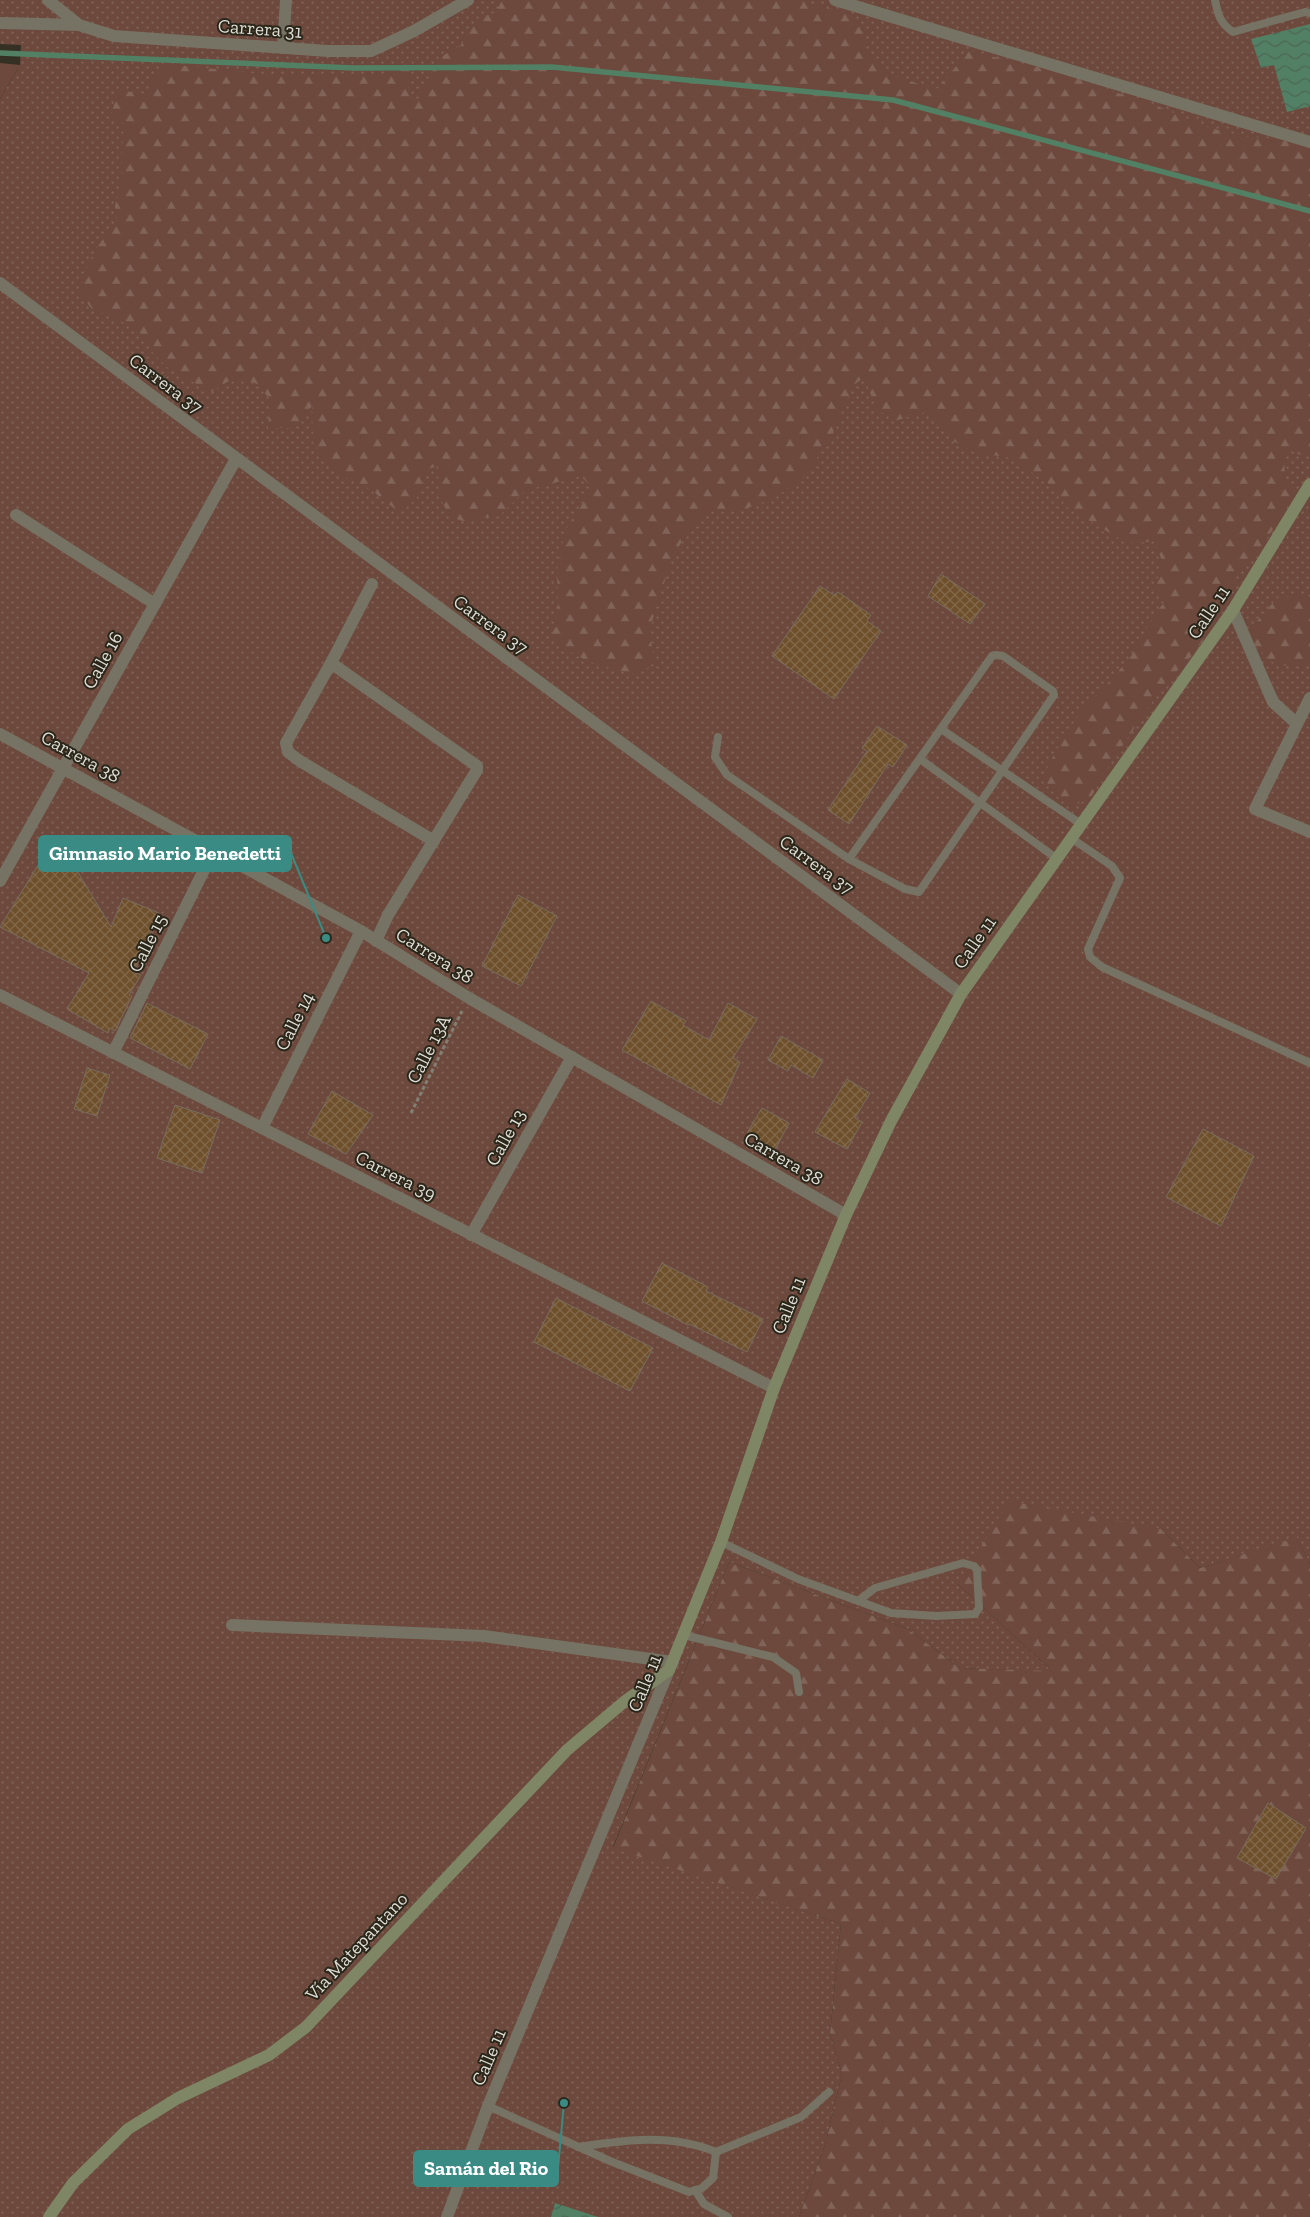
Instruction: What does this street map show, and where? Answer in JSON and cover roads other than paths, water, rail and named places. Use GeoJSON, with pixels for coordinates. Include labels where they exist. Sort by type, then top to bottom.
{"type":"FeatureCollection","features":[{"type":"Feature","properties":{"kind":"main road","name":"Calle 11"},"geometry":{"type":"LineString","coordinates":[[671,1666],[721,1542],[774,1388],[846,1215],[891,1121],[961,994],[1233,610],[1310,484]]}},
{"type":"Feature","properties":{"kind":"main road","name":"Vía Matepantano"},"geometry":{"type":"LineString","coordinates":[[49,2217],[74,2183],[128,2129],[178,2098],[269,2055],[306,2027],[567,1750],[624,1702],[671,1666]]}},
{"type":"Feature","properties":{"kind":"street","name":"Carrera 31"},"geometry":{"type":"LineString","coordinates":[[48,0],[79,25],[114,36],[328,51],[371,50],[414,31],[468,0]]}},
{"type":"Feature","properties":{"kind":"street"},"geometry":{"type":"LineString","coordinates":[[283,48],[286,0]]}},
{"type":"Feature","properties":{"kind":"street"},"geometry":{"type":"LineString","coordinates":[[835,0],[1310,142]]}},
{"type":"Feature","properties":{"kind":"street"},"geometry":{"type":"LineString","coordinates":[[0,23],[79,25]]}},
{"type":"Feature","properties":{"kind":"street","name":"Carrera 37"},"geometry":{"type":"LineString","coordinates":[[0,283],[961,994]]}},
{"type":"Feature","properties":{"kind":"street","name":"Calle 16"},"geometry":{"type":"LineString","coordinates":[[0,881],[236,459]]}},
{"type":"Feature","properties":{"kind":"street"},"geometry":{"type":"LineString","coordinates":[[16,514],[154,604]]}},
{"type":"Feature","properties":{"kind":"street"},"geometry":{"type":"LineString","coordinates":[[372,584],[331,664],[286,743],[288,752],[300,762],[434,841]]}},
{"type":"Feature","properties":{"kind":"street"},"geometry":{"type":"LineString","coordinates":[[1233,610],[1273,702],[1297,724]]}},
{"type":"Feature","properties":{"kind":"street"},"geometry":{"type":"LineString","coordinates":[[331,664],[477,766],[477,770],[388,914],[376,941]]}},
{"type":"Feature","properties":{"kind":"street"},"geometry":{"type":"LineString","coordinates":[[1310,698],[1255,808],[1310,832]]}},
{"type":"Feature","properties":{"kind":"street","name":"Carrera 38"},"geometry":{"type":"LineString","coordinates":[[0,734],[360,931],[469,998],[846,1215]]}},
{"type":"Feature","properties":{"kind":"street","name":"Calle 15"},"geometry":{"type":"LineString","coordinates":[[113,1053],[214,850]]}},
{"type":"Feature","properties":{"kind":"street","name":"Calle 14"},"geometry":{"type":"LineString","coordinates":[[262,1128],[360,931]]}},
{"type":"Feature","properties":{"kind":"street","name":"Carrera 39"},"geometry":{"type":"LineString","coordinates":[[0,995],[774,1388]]}},
{"type":"Feature","properties":{"kind":"street","name":"Calle 13"},"geometry":{"type":"LineString","coordinates":[[472,1235],[572,1057]]}},
{"type":"Feature","properties":{"kind":"street"},"geometry":{"type":"LineString","coordinates":[[232,1625],[484,1636],[671,1666]]}},
{"type":"Feature","properties":{"kind":"street","name":"Calle 11"},"geometry":{"type":"LineString","coordinates":[[447,2217],[488,2106],[671,1666]]}},
{"type":"Feature","properties":{"kind":"lane"},"geometry":{"type":"LineString","coordinates":[[1215,0],[1218,18],[1224,26],[1233,32],[1305,12],[1310,13]]}},
{"type":"Feature","properties":{"kind":"lane"},"geometry":{"type":"LineString","coordinates":[[718,737],[715,757],[727,775],[849,859],[905,889],[920,892],[1054,695],[1053,691],[1003,656],[992,656],[849,859]]}},
{"type":"Feature","properties":{"kind":"lane"},"geometry":{"type":"LineString","coordinates":[[941,729],[1081,824]]}},
{"type":"Feature","properties":{"kind":"lane"},"geometry":{"type":"LineString","coordinates":[[920,759],[1056,858]]}},
{"type":"Feature","properties":{"kind":"lane"},"geometry":{"type":"LineString","coordinates":[[1071,838],[1112,866],[1120,878],[1088,949],[1090,956],[1102,967],[1310,1064]]}},
{"type":"Feature","properties":{"kind":"lane"},"geometry":{"type":"LineString","coordinates":[[721,1542],[798,1580],[891,1614],[936,1616],[975,1614],[979,1608],[977,1570],[974,1566],[963,1563],[875,1588],[858,1601]]}},
{"type":"Feature","properties":{"kind":"lane"},"geometry":{"type":"LineString","coordinates":[[684,1635],[773,1657],[796,1673],[799,1692]]}},
{"type":"Feature","properties":{"kind":"lane"},"geometry":{"type":"LineString","coordinates":[[578,2147],[638,2139],[696,2144],[716,2152],[801,2117],[829,2092]]}},
{"type":"Feature","properties":{"kind":"lane"},"geometry":{"type":"LineString","coordinates":[[488,2106],[578,2147],[689,2192],[702,2188],[713,2178],[716,2152]]}},
{"type":"Feature","properties":{"kind":"lane"},"geometry":{"type":"LineString","coordinates":[[695,2190],[704,2204],[728,2217]]}},
{"type":"Feature","properties":{"kind":"water"},"geometry":{"type":"Polygon","coordinates":[[[1310,24],[1310,106],[1287,112],[1274,65],[1261,68],[1251,39],[1310,24]]]}},
{"type":"Feature","properties":{"kind":"water"},"geometry":{"type":"Polygon","coordinates":[[[555,2203],[598,2217],[551,2217],[555,2203]]]}},
{"type":"Feature","properties":{"kind":"waterway"},"geometry":{"type":"LineString","coordinates":[[0,53],[354,68],[552,67],[893,100],[1310,211]]}},
{"type":"Feature","properties":{"kind":"place","name":"Gimnasio Mario Benedetti"},"geometry":{"type":"Point","coordinates":[326,938]}},
{"type":"Feature","properties":{"kind":"place","name":"Samán del Rio"},"geometry":{"type":"Point","coordinates":[564,2103]}}]}
